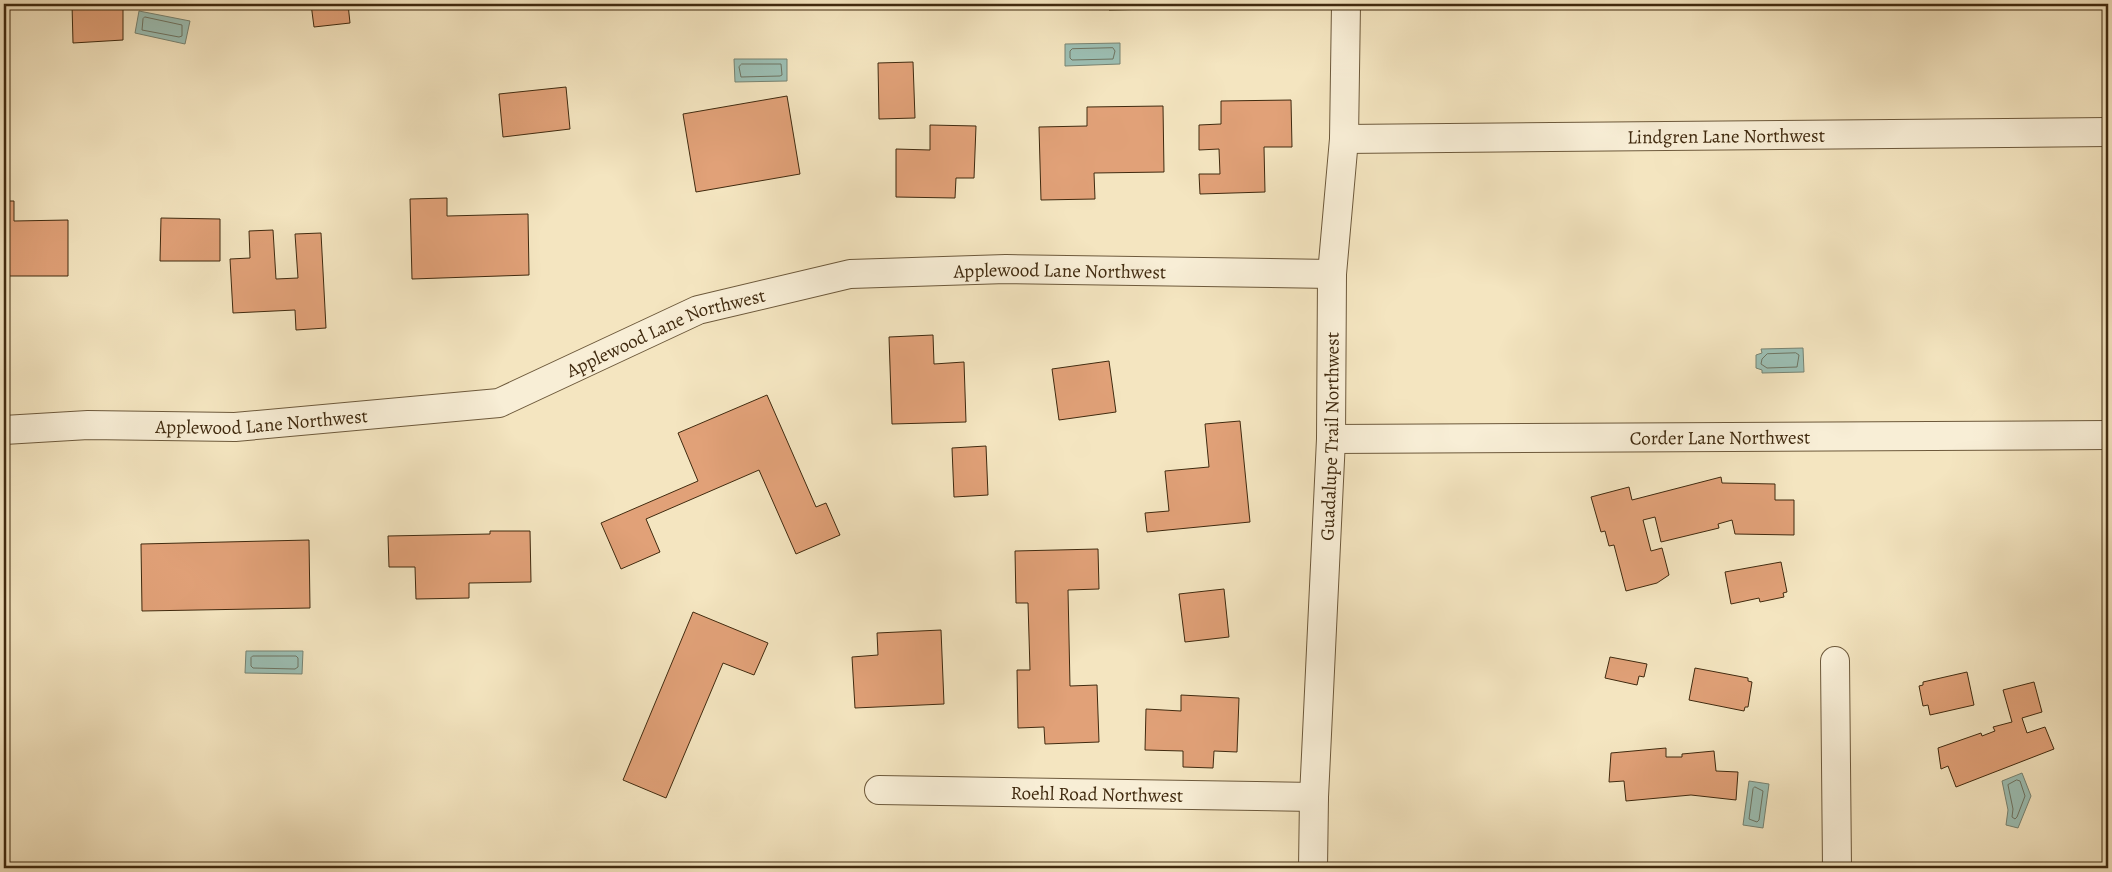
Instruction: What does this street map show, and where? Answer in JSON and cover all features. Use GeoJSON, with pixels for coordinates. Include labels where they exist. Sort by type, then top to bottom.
{"type":"FeatureCollection","features":[{"type":"Feature","properties":{"kind":"street","name":"Guadalupe Trail Northwest"},"geometry":{"type":"LineString","coordinates":[[1313,868],[1314,797],[1332,439],[1332,274],[1344,139],[1346,4]]}},
{"type":"Feature","properties":{"kind":"street","name":"Lindgren Lane Northwest"},"geometry":{"type":"LineString","coordinates":[[1344,139],[2108,132]]}},
{"type":"Feature","properties":{"kind":"street","name":"Applewood Lane Northwest"},"geometry":{"type":"LineString","coordinates":[[4,430],[88,425],[235,426],[499,403],[698,310],[850,274],[1006,269],[1332,274]]}},
{"type":"Feature","properties":{"kind":"street","name":"Corder Lane Northwest"},"geometry":{"type":"LineString","coordinates":[[1332,439],[2108,435]]}},
{"type":"Feature","properties":{"kind":"street"},"geometry":{"type":"LineString","coordinates":[[1835,661],[1837,868]]}},
{"type":"Feature","properties":{"kind":"street","name":"Roehl Road Northwest"},"geometry":{"type":"LineString","coordinates":[[879,790],[1314,797]]}},
{"type":"Feature","properties":{"kind":"water"},"geometry":{"type":"Polygon","coordinates":[[[139,11],[190,21],[185,44],[135,33],[139,11]]]}},
{"type":"Feature","properties":{"kind":"water"},"geometry":{"type":"Polygon","coordinates":[[[1120,43],[1120,64],[1065,66],[1065,44],[1120,43]]]}},
{"type":"Feature","properties":{"kind":"water"},"geometry":{"type":"Polygon","coordinates":[[[734,59],[787,59],[787,81],[735,82],[734,59]]]}},
{"type":"Feature","properties":{"kind":"water"},"geometry":{"type":"Polygon","coordinates":[[[1803,348],[1804,372],[1762,373],[1762,370],[1756,368],[1756,355],[1762,353],[1761,349],[1803,348]]]}},
{"type":"Feature","properties":{"kind":"water"},"geometry":{"type":"Polygon","coordinates":[[[246,651],[303,651],[302,674],[245,673],[246,651]]]}},
{"type":"Feature","properties":{"kind":"water"},"geometry":{"type":"Polygon","coordinates":[[[2022,773],[2031,796],[2018,828],[2006,825],[2008,810],[2002,781],[2022,773]]]}},
{"type":"Feature","properties":{"kind":"water"},"geometry":{"type":"Polygon","coordinates":[[[1749,781],[1769,784],[1763,828],[1743,825],[1749,781]]]}},
{"type":"Feature","properties":{"kind":"building"},"geometry":{"type":"Polygon","coordinates":[[[72,4],[123,4],[123,40],[73,43],[72,4]]]}},
{"type":"Feature","properties":{"kind":"building"},"geometry":{"type":"Polygon","coordinates":[[[311,4],[348,4],[350,23],[314,27],[311,4]]]}},
{"type":"Feature","properties":{"kind":"building"},"geometry":{"type":"Polygon","coordinates":[[[1109,4],[1200,4],[1200,8],[1109,10],[1109,4]]]}},
{"type":"Feature","properties":{"kind":"building"},"geometry":{"type":"Polygon","coordinates":[[[913,62],[915,118],[879,119],[878,63],[913,62]]]}},
{"type":"Feature","properties":{"kind":"building"},"geometry":{"type":"Polygon","coordinates":[[[566,87],[570,129],[503,137],[499,94],[566,87]]]}},
{"type":"Feature","properties":{"kind":"building"},"geometry":{"type":"Polygon","coordinates":[[[787,96],[800,174],[696,192],[683,114],[787,96]]]}},
{"type":"Feature","properties":{"kind":"building"},"geometry":{"type":"Polygon","coordinates":[[[1291,100],[1292,147],[1264,147],[1265,192],[1200,194],[1199,174],[1220,174],[1219,149],[1199,150],[1199,125],[1221,124],[1221,101],[1291,100]]]}},
{"type":"Feature","properties":{"kind":"building"},"geometry":{"type":"Polygon","coordinates":[[[1163,106],[1164,172],[1094,173],[1095,199],[1041,200],[1039,127],[1087,126],[1087,107],[1163,106]]]}},
{"type":"Feature","properties":{"kind":"building"},"geometry":{"type":"Polygon","coordinates":[[[930,125],[976,126],[974,178],[956,178],[955,198],[896,197],[896,149],[930,150],[930,125]]]}},
{"type":"Feature","properties":{"kind":"building"},"geometry":{"type":"Polygon","coordinates":[[[447,198],[447,216],[528,214],[529,275],[412,279],[410,199],[447,198]]]}},
{"type":"Feature","properties":{"kind":"building"},"geometry":{"type":"Polygon","coordinates":[[[4,201],[14,201],[14,221],[68,220],[68,276],[4,276],[4,201]]]}},
{"type":"Feature","properties":{"kind":"building"},"geometry":{"type":"Polygon","coordinates":[[[161,218],[220,219],[220,261],[160,261],[161,218]]]}},
{"type":"Feature","properties":{"kind":"building"},"geometry":{"type":"Polygon","coordinates":[[[273,230],[276,279],[298,278],[295,234],[321,233],[326,328],[296,330],[295,310],[233,313],[230,259],[250,258],[249,231],[273,230]]]}},
{"type":"Feature","properties":{"kind":"building"},"geometry":{"type":"Polygon","coordinates":[[[933,335],[934,364],[964,362],[966,422],[892,424],[889,337],[933,335]]]}},
{"type":"Feature","properties":{"kind":"building"},"geometry":{"type":"Polygon","coordinates":[[[1109,361],[1116,412],[1059,420],[1052,369],[1109,361]]]}},
{"type":"Feature","properties":{"kind":"building"},"geometry":{"type":"Polygon","coordinates":[[[767,395],[816,507],[826,503],[840,535],[796,554],[759,470],[646,519],[660,552],[621,569],[601,523],[698,481],[678,433],[767,395]]]}},
{"type":"Feature","properties":{"kind":"building"},"geometry":{"type":"Polygon","coordinates":[[[1240,421],[1250,522],[1147,532],[1145,513],[1169,511],[1165,471],[1209,467],[1205,424],[1240,421]]]}},
{"type":"Feature","properties":{"kind":"building"},"geometry":{"type":"Polygon","coordinates":[[[986,446],[988,495],[954,497],[952,448],[986,446]]]}},
{"type":"Feature","properties":{"kind":"building"},"geometry":{"type":"Polygon","coordinates":[[[1721,477],[1722,483],[1775,484],[1775,500],[1794,500],[1794,535],[1735,534],[1732,520],[1718,524],[1719,528],[1661,542],[1655,517],[1643,520],[1651,551],[1662,548],[1669,575],[1657,583],[1626,591],[1614,545],[1609,546],[1605,531],[1601,532],[1591,497],[1629,487],[1632,500],[1721,477]]]}},
{"type":"Feature","properties":{"kind":"building"},"geometry":{"type":"Polygon","coordinates":[[[490,531],[530,531],[531,582],[469,583],[469,598],[416,599],[415,567],[389,567],[388,536],[490,534],[490,531]]]}},
{"type":"Feature","properties":{"kind":"building"},"geometry":{"type":"Polygon","coordinates":[[[309,540],[310,608],[142,611],[141,544],[309,540]]]}},
{"type":"Feature","properties":{"kind":"building"},"geometry":{"type":"Polygon","coordinates":[[[1098,549],[1099,589],[1068,590],[1070,686],[1097,685],[1099,742],[1045,744],[1044,727],[1018,728],[1017,670],[1030,670],[1028,603],[1016,603],[1015,551],[1098,549]]]}},
{"type":"Feature","properties":{"kind":"building"},"geometry":{"type":"Polygon","coordinates":[[[1781,562],[1787,592],[1783,593],[1784,597],[1760,602],[1759,598],[1731,604],[1725,572],[1781,562]]]}},
{"type":"Feature","properties":{"kind":"building"},"geometry":{"type":"Polygon","coordinates":[[[1224,589],[1229,637],[1185,642],[1179,594],[1224,589]]]}},
{"type":"Feature","properties":{"kind":"building"},"geometry":{"type":"Polygon","coordinates":[[[693,612],[768,643],[754,675],[723,663],[666,798],[623,780],[693,612]]]}},
{"type":"Feature","properties":{"kind":"building"},"geometry":{"type":"Polygon","coordinates":[[[941,630],[944,704],[855,708],[852,657],[878,655],[877,633],[941,630]]]}},
{"type":"Feature","properties":{"kind":"building"},"geometry":{"type":"Polygon","coordinates":[[[1610,657],[1647,664],[1644,677],[1639,676],[1637,685],[1605,678],[1610,657]]]}},
{"type":"Feature","properties":{"kind":"building"},"geometry":{"type":"Polygon","coordinates":[[[1695,668],[1748,678],[1748,681],[1752,682],[1748,707],[1745,707],[1744,711],[1689,700],[1695,668]]]}},
{"type":"Feature","properties":{"kind":"building"},"geometry":{"type":"Polygon","coordinates":[[[1967,672],[1974,705],[1930,715],[1928,705],[1923,706],[1919,686],[1923,685],[1923,682],[1967,672]]]}},
{"type":"Feature","properties":{"kind":"building"},"geometry":{"type":"Polygon","coordinates":[[[2034,682],[2042,712],[2022,718],[2027,733],[2045,727],[2054,749],[1956,787],[1948,766],[1941,769],[1938,748],[1981,733],[1982,736],[1995,731],[1993,727],[2012,722],[2003,690],[2034,682]]]}},
{"type":"Feature","properties":{"kind":"building"},"geometry":{"type":"Polygon","coordinates":[[[1181,695],[1239,698],[1237,752],[1214,751],[1213,768],[1183,767],[1183,751],[1145,750],[1146,709],[1181,711],[1181,695]]]}},
{"type":"Feature","properties":{"kind":"building"},"geometry":{"type":"Polygon","coordinates":[[[1666,748],[1666,757],[1682,757],[1682,754],[1714,751],[1716,771],[1738,772],[1736,800],[1691,795],[1626,801],[1624,781],[1609,782],[1611,753],[1666,748]]]}}]}
